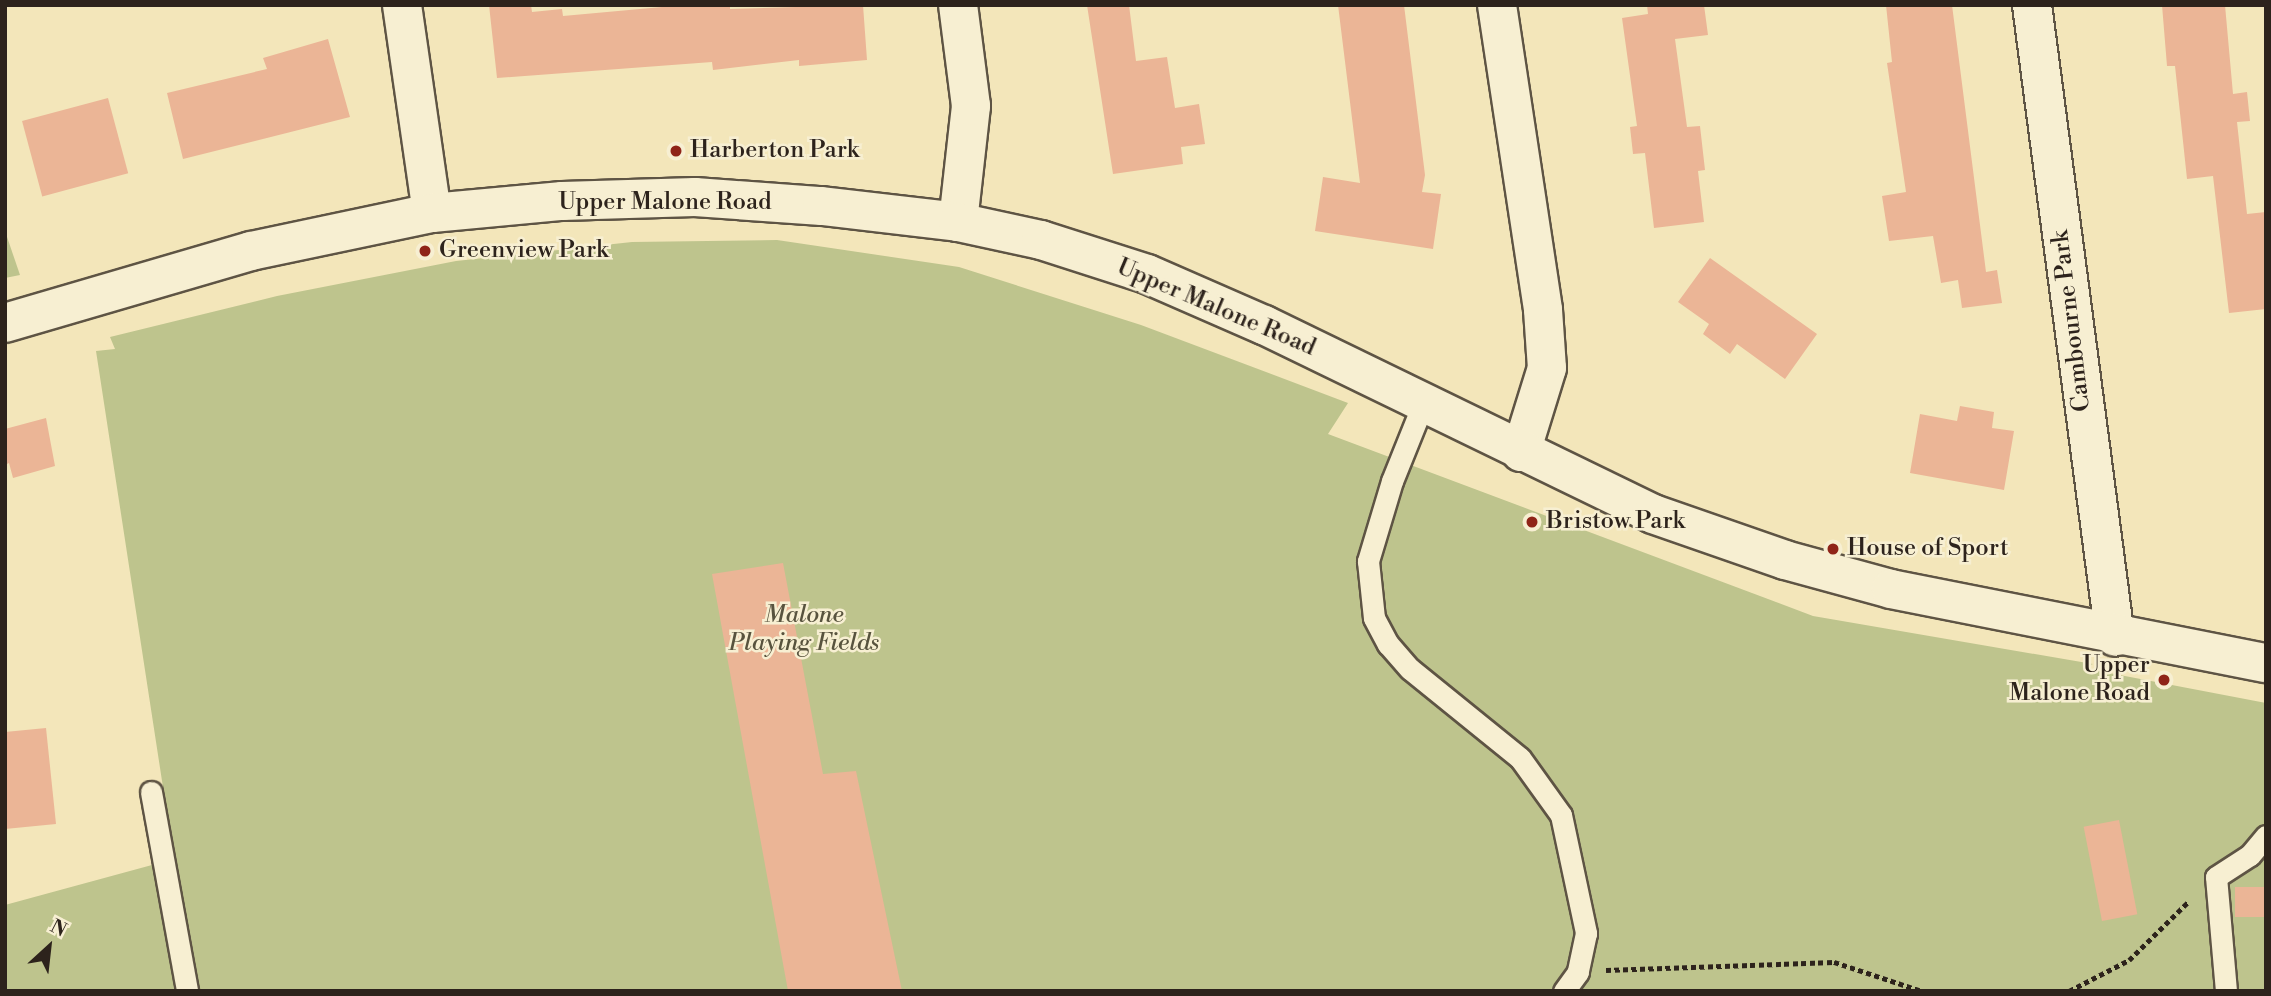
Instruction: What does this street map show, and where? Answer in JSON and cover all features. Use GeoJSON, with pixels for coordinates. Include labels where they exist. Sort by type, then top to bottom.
{"type":"FeatureCollection","features":[{"type":"Feature","properties":{"kind":"main road"},"geometry":{"type":"LineString","coordinates":[[402,5],[432,213]]}},
{"type":"Feature","properties":{"kind":"main road"},"geometry":{"type":"LineString","coordinates":[[958,5],[971,106],[958,222]]}},
{"type":"Feature","properties":{"kind":"main road"},"geometry":{"type":"LineString","coordinates":[[1497,5],[1543,310],[1547,368],[1521,452]]}},
{"type":"Feature","properties":{"kind":"main road","name":"Cambourne Park"},"geometry":{"type":"LineString","coordinates":[[2032,5],[2115,637]]}},
{"type":"Feature","properties":{"kind":"main road","name":"Upper Malone Road"},"geometry":{"type":"LineString","coordinates":[[5,323],[251,251],[432,213],[562,201],[695,197],[822,205],[958,222],[1041,240],[1147,274],[1264,325],[1653,514],[1785,559],[1891,589],[2115,637],[2266,663]]}},
{"type":"Feature","properties":{"kind":"lane"},"geometry":{"type":"LineString","coordinates":[[1423,404],[1392,481],[1368,561],[1374,618],[1388,644],[1410,669],[1520,758],[1544,786],[1561,815],[1573,858],[1586,933],[1581,981],[1564,991]]}},
{"type":"Feature","properties":{"kind":"lane"},"geometry":{"type":"LineString","coordinates":[[151,792],[187,991]]}},
{"type":"Feature","properties":{"kind":"lane"},"geometry":{"type":"LineString","coordinates":[[2226,991],[2216,877],[2250,855],[2266,836]]}},
{"type":"Feature","properties":{"kind":"path"},"geometry":{"type":"LineString","coordinates":[[2069,991],[2129,960],[2160,925],[2216,877]]}},
{"type":"Feature","properties":{"kind":"path"},"geometry":{"type":"LineString","coordinates":[[1581,981],[1834,962],[1922,991]]}},
{"type":"Feature","properties":{"kind":"green space"},"geometry":{"type":"Polygon","coordinates":[[[5,231],[20,275],[5,278],[5,231]]]}},
{"type":"Feature","properties":{"kind":"green space","name":"Malone Playing Fields"},"geometry":{"type":"Polygon","coordinates":[[[777,240],[959,267],[1141,325],[1348,403],[1328,434],[1813,616],[2093,664],[2083,668],[2266,703],[2266,991],[5,991],[5,905],[174,859],[96,351],[115,349],[110,337],[277,296],[456,261],[632,242],[777,240]]]}},
{"type":"Feature","properties":{"kind":"building"},"geometry":{"type":"Polygon","coordinates":[[[489,5],[531,5],[532,12],[562,9],[563,16],[684,5],[730,5],[730,9],[863,5],[867,60],[799,66],[799,60],[713,70],[712,62],[497,78],[489,5]]]}},
{"type":"Feature","properties":{"kind":"building"},"geometry":{"type":"Polygon","coordinates":[[[1087,5],[1129,5],[1136,61],[1167,57],[1175,108],[1199,104],[1205,144],[1181,147],[1183,164],[1113,174],[1087,5]]]}},
{"type":"Feature","properties":{"kind":"building"},"geometry":{"type":"Polygon","coordinates":[[[1338,5],[1404,5],[1425,175],[1422,192],[1441,194],[1433,249],[1315,231],[1323,177],[1360,183],[1338,5]]]}},
{"type":"Feature","properties":{"kind":"building"},"geometry":{"type":"Polygon","coordinates":[[[1647,5],[1704,5],[1708,35],[1675,39],[1687,127],[1700,126],[1705,170],[1698,171],[1704,222],[1654,228],[1645,153],[1633,154],[1630,127],[1637,126],[1622,18],[1648,14],[1647,5]]]}},
{"type":"Feature","properties":{"kind":"building"},"geometry":{"type":"Polygon","coordinates":[[[1886,5],[1952,5],[1986,272],[1997,270],[2002,303],[1962,308],[1958,280],[1941,283],[1933,236],[1889,241],[1882,196],[1906,192],[1887,63],[1892,62],[1886,5]]]}},
{"type":"Feature","properties":{"kind":"building"},"geometry":{"type":"Polygon","coordinates":[[[2162,5],[2225,5],[2233,94],[2247,92],[2250,121],[2237,122],[2247,214],[2266,212],[2266,309],[2229,313],[2213,176],[2187,179],[2175,66],[2167,66],[2162,5]]]}},
{"type":"Feature","properties":{"kind":"building"},"geometry":{"type":"Polygon","coordinates":[[[328,39],[350,117],[183,159],[167,93],[267,69],[263,58],[328,39]]]}},
{"type":"Feature","properties":{"kind":"building"},"geometry":{"type":"Polygon","coordinates":[[[108,98],[128,173],[42,196],[22,121],[108,98]]]}},
{"type":"Feature","properties":{"kind":"building"},"geometry":{"type":"Polygon","coordinates":[[[1710,258],[1817,334],[1785,379],[1737,344],[1730,354],[1703,334],[1709,324],[1678,302],[1710,258]]]}},
{"type":"Feature","properties":{"kind":"building"},"geometry":{"type":"Polygon","coordinates":[[[1960,406],[1994,412],[1992,428],[2014,431],[2004,490],[1910,473],[1920,414],[1957,421],[1960,406]]]}},
{"type":"Feature","properties":{"kind":"building"},"geometry":{"type":"Polygon","coordinates":[[[46,418],[55,466],[13,478],[9,463],[5,465],[5,429],[46,418]]]}},
{"type":"Feature","properties":{"kind":"building"},"geometry":{"type":"Polygon","coordinates":[[[783,563],[823,774],[856,771],[902,991],[788,991],[712,574],[783,563]]]}},
{"type":"Feature","properties":{"kind":"building"},"geometry":{"type":"Polygon","coordinates":[[[46,728],[56,824],[5,829],[5,732],[46,728]]]}},
{"type":"Feature","properties":{"kind":"building"},"geometry":{"type":"Polygon","coordinates":[[[2119,820],[2137,914],[2102,921],[2084,827],[2119,820]]]}},
{"type":"Feature","properties":{"kind":"building"},"geometry":{"type":"Polygon","coordinates":[[[2235,887],[2266,887],[2266,917],[2235,917],[2235,887]]]}},
{"type":"Feature","properties":{"kind":"place","name":"Harberton Park"},"geometry":{"type":"Point","coordinates":[676,151]}},
{"type":"Feature","properties":{"kind":"place","name":"Greenview Park"},"geometry":{"type":"Point","coordinates":[425,251]}},
{"type":"Feature","properties":{"kind":"place","name":"Bristow Park"},"geometry":{"type":"Point","coordinates":[1532,522]}},
{"type":"Feature","properties":{"kind":"place","name":"House of Sport"},"geometry":{"type":"Point","coordinates":[1833,549]}},
{"type":"Feature","properties":{"kind":"place","name":"Upper Malone Road"},"geometry":{"type":"Point","coordinates":[2164,680]}}]}
